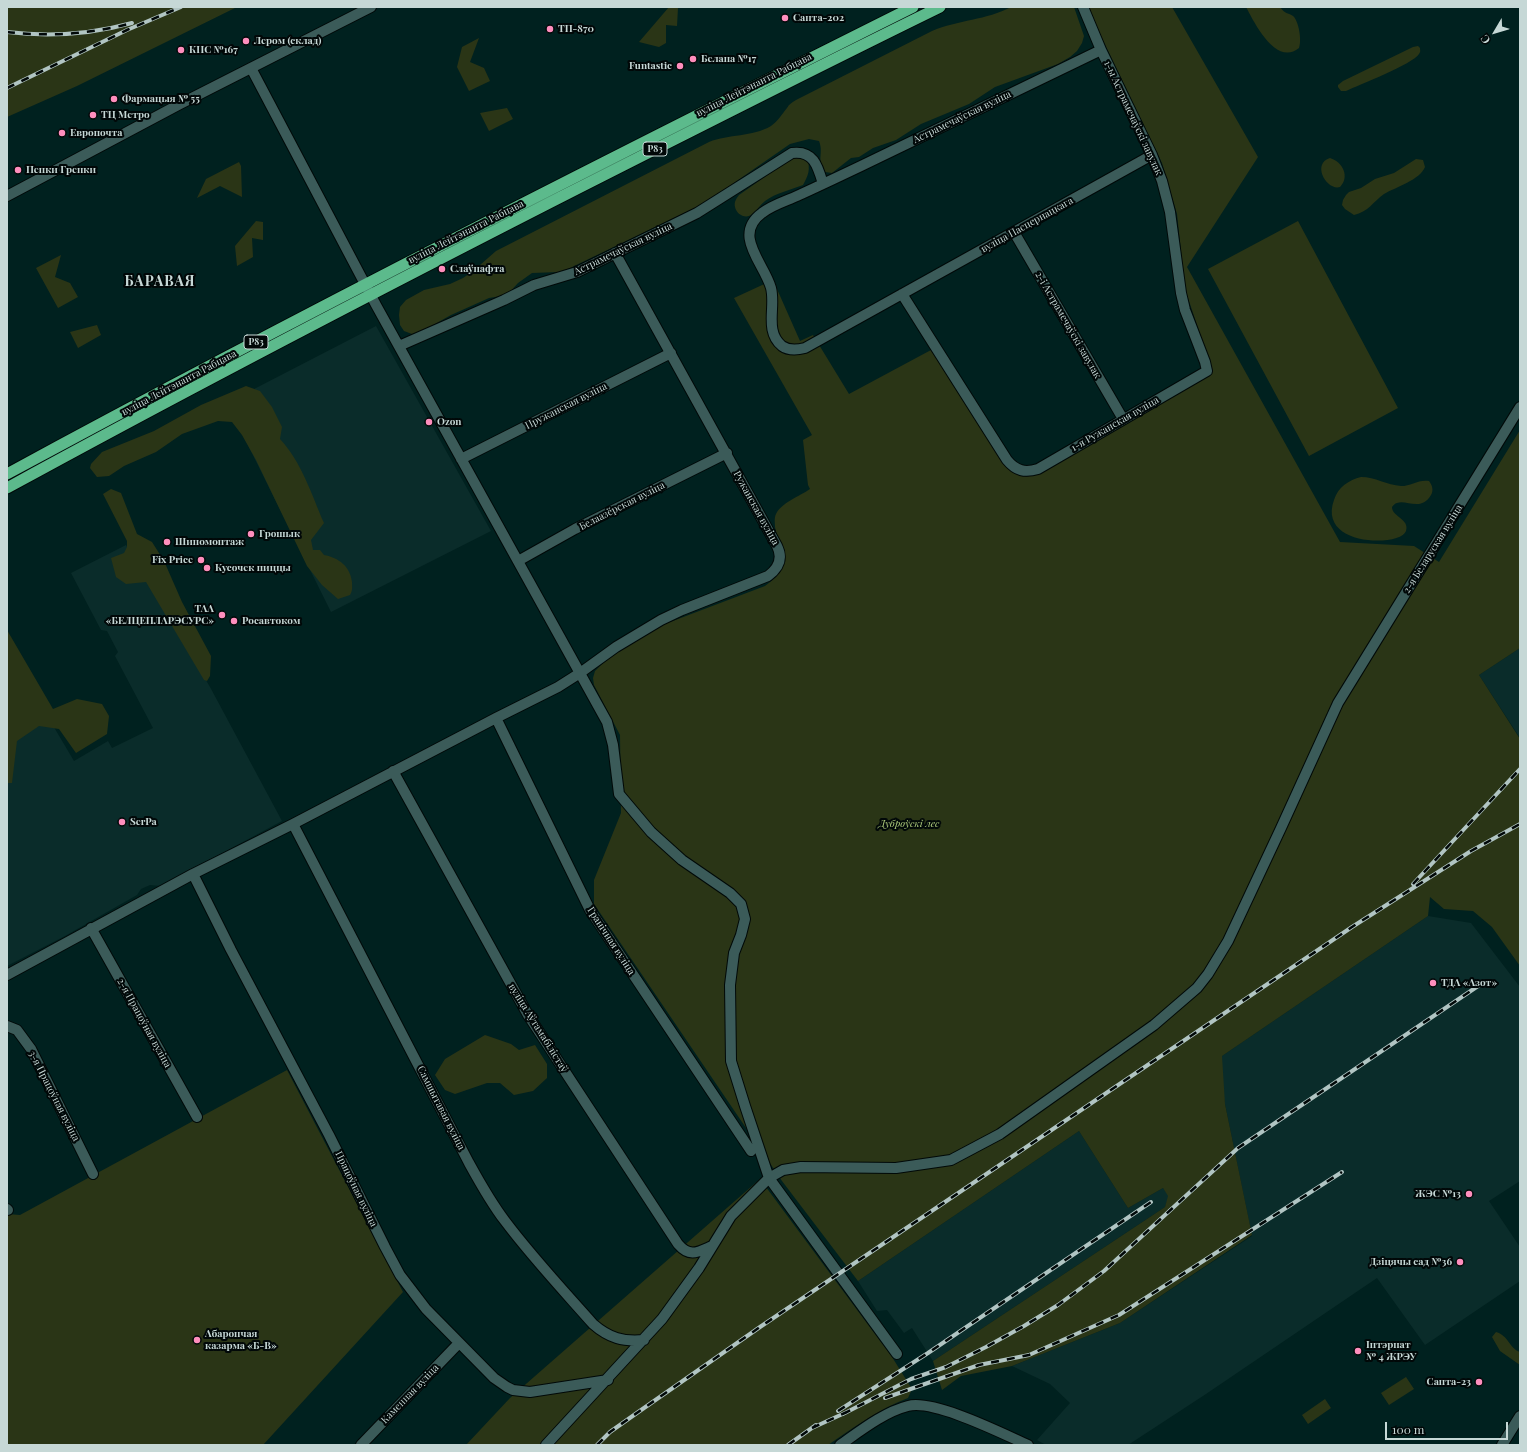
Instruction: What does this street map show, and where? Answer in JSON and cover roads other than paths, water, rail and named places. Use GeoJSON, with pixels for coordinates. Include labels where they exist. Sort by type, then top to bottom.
{"type":"FeatureCollection","features":[{"type":"Feature","properties":{"kind":"highway","name":"вуліца Лейтэнанта Рабцава"},"geometry":{"type":"LineString","coordinates":[[7,488],[92,441],[243,363],[368,289],[793,66],[913,7]]}},
{"type":"Feature","properties":{"kind":"highway","name":"вуліца Лейтэнанта Рабцава"},"geometry":{"type":"LineString","coordinates":[[7,474],[87,431],[368,289],[940,7]]}},
{"type":"Feature","properties":{"kind":"street"},"geometry":{"type":"LineString","coordinates":[[7,196],[251,68],[372,7]]}},
{"type":"Feature","properties":{"kind":"street","name":"1-ы Астрамечаўскі завулак"},"geometry":{"type":"LineString","coordinates":[[1083,7],[1101,50],[1152,155],[1162,181],[1170,212],[1181,293],[1185,310],[1205,362],[1206,371]]}},
{"type":"Feature","properties":{"kind":"street","name":"Астрамечаўская вуліца"},"geometry":{"type":"LineString","coordinates":[[753,250],[749,232],[758,216],[770,208],[1101,50]]}},
{"type":"Feature","properties":{"kind":"street"},"geometry":{"type":"LineString","coordinates":[[251,68],[399,346],[607,722],[613,745],[619,794],[651,832],[682,860],[730,893],[741,904],[744,911],[745,920],[734,953],[730,985],[731,1061],[744,1106],[769,1178],[897,1354]]}},
{"type":"Feature","properties":{"kind":"street","name":"Астрамечаўская вуліца"},"geometry":{"type":"LineString","coordinates":[[399,346],[504,300],[534,285],[567,276],[697,213],[792,152],[806,154],[816,163],[823,184]]}},
{"type":"Feature","properties":{"kind":"street","name":"вуліца Пасцернацкага"},"geometry":{"type":"LineString","coordinates":[[753,250],[771,288],[771,322],[774,336],[784,347],[791,350],[798,350],[805,348],[1152,155]]}},
{"type":"Feature","properties":{"kind":"street","name":"2-і Астрамечаўскі завулак"},"geometry":{"type":"LineString","coordinates":[[1014,232],[1123,419]]}},
{"type":"Feature","properties":{"kind":"street","name":"Ружанская вуліца"},"geometry":{"type":"LineString","coordinates":[[7,975],[91,928],[193,874],[558,687],[661,620],[693,605],[768,576],[776,568],[781,557],[780,551],[615,253]]}},
{"type":"Feature","properties":{"kind":"street","name":"1-я Ружанская вуліца"},"geometry":{"type":"LineString","coordinates":[[902,294],[1007,460],[1011,465],[1027,472],[1038,469],[1206,371]]}},
{"type":"Feature","properties":{"kind":"street","name":"Пружанская вуліца"},"geometry":{"type":"LineString","coordinates":[[460,458],[671,353]]}},
{"type":"Feature","properties":{"kind":"street","name":"2-я Беларуская вуліца"},"geometry":{"type":"LineString","coordinates":[[546,1445],[608,1380],[662,1319],[699,1268],[732,1216],[769,1178],[783,1170],[801,1167],[896,1168],[951,1160],[1000,1134],[1154,1025],[1197,988],[1208,974],[1228,941],[1330,718],[1520,407]]}},
{"type":"Feature","properties":{"kind":"street"},"geometry":{"type":"LineString","coordinates":[[87,431],[92,441]]}},
{"type":"Feature","properties":{"kind":"street","name":"Белаазёрская вуліца"},"geometry":{"type":"LineString","coordinates":[[518,561],[575,529],[727,453]]}},
{"type":"Feature","properties":{"kind":"street","name":"Гранічная вуліца"},"geometry":{"type":"LineString","coordinates":[[496,718],[590,910],[751,1151]]}},
{"type":"Feature","properties":{"kind":"street","name":"вуліца Аўтамабілістаў"},"geometry":{"type":"LineString","coordinates":[[392,771],[528,1015],[678,1244],[685,1251],[692,1253],[712,1246]]}},
{"type":"Feature","properties":{"kind":"street","name":"Самшытавая вуліца"},"geometry":{"type":"LineString","coordinates":[[293,824],[469,1163],[504,1220],[533,1256],[593,1324],[602,1332],[623,1341],[644,1340]]}},
{"type":"Feature","properties":{"kind":"street","name":"Працоўная вуліца"},"geometry":{"type":"LineString","coordinates":[[193,874],[231,950],[329,1135],[392,1261],[417,1299],[494,1378],[514,1390],[530,1392],[608,1380]]}},
{"type":"Feature","properties":{"kind":"street","name":"2-я Працоўная вуліца"},"geometry":{"type":"LineString","coordinates":[[91,928],[197,1117]]}},
{"type":"Feature","properties":{"kind":"street","name":"3-я Працоўная вуліца"},"geometry":{"type":"LineString","coordinates":[[7,1026],[17,1030],[31,1049],[93,1174]]}},
{"type":"Feature","properties":{"kind":"street","name":"Каменная вуліца"},"geometry":{"type":"LineString","coordinates":[[361,1445],[459,1343]]}},
{"type":"Feature","properties":{"kind":"street"},"geometry":{"type":"LineString","coordinates":[[840,1445],[867,1426],[894,1412],[909,1406],[924,1405],[961,1415],[1028,1445]]}},
{"type":"Feature","properties":{"kind":"street"},"geometry":{"type":"LineString","coordinates":[[1502,1445],[1520,1416]]}},
{"type":"Feature","properties":{"kind":"railway"},"geometry":{"type":"LineString","coordinates":[[7,88],[127,30],[181,7]]}},
{"type":"Feature","properties":{"kind":"railway"},"geometry":{"type":"LineString","coordinates":[[7,32],[23,34],[70,34],[101,30],[132,23]]}},
{"type":"Feature","properties":{"kind":"railway"},"geometry":{"type":"LineString","coordinates":[[1413,884],[1520,769]]}},
{"type":"Feature","properties":{"kind":"railway"},"geometry":{"type":"LineString","coordinates":[[597,1445],[610,1432],[760,1327],[1352,927],[1471,851],[1520,824]]}},
{"type":"Feature","properties":{"kind":"railway"},"geometry":{"type":"LineString","coordinates":[[843,1414],[911,1379],[946,1367],[986,1347],[1058,1305],[1104,1271],[1238,1148],[1484,982]]}},
{"type":"Feature","properties":{"kind":"railway"},"geometry":{"type":"LineString","coordinates":[[885,1398],[979,1365],[1029,1355],[1119,1315],[1342,1172]]}},
{"type":"Feature","properties":{"kind":"railway"},"geometry":{"type":"LineString","coordinates":[[838,1411],[928,1353],[1151,1202]]}},
{"type":"Feature","properties":{"kind":"railway"},"geometry":{"type":"LineString","coordinates":[[812,1428],[847,1412]]}},
{"type":"Feature","properties":{"kind":"railway"},"geometry":{"type":"LineString","coordinates":[[788,1445],[816,1425]]}},
{"type":"Feature","properties":{"kind":"place","name":"Санта-202"},"geometry":{"type":"Point","coordinates":[785,18]}},
{"type":"Feature","properties":{"kind":"place","name":"ТП-870"},"geometry":{"type":"Point","coordinates":[550,29]}},
{"type":"Feature","properties":{"kind":"place","name":"Лером (склад)"},"geometry":{"type":"Point","coordinates":[246,41]}},
{"type":"Feature","properties":{"kind":"place","name":"КНС №167"},"geometry":{"type":"Point","coordinates":[181,50]}},
{"type":"Feature","properties":{"kind":"place","name":"Белана №17"},"geometry":{"type":"Point","coordinates":[693,59]}},
{"type":"Feature","properties":{"kind":"place","name":"Funtastic"},"geometry":{"type":"Point","coordinates":[680,66]}},
{"type":"Feature","properties":{"kind":"place","name":"Фармацыя № 55"},"geometry":{"type":"Point","coordinates":[114,99]}},
{"type":"Feature","properties":{"kind":"place","name":"ТЦ Метро"},"geometry":{"type":"Point","coordinates":[93,115]}},
{"type":"Feature","properties":{"kind":"place","name":"Европочта"},"geometry":{"type":"Point","coordinates":[62,133]}},
{"type":"Feature","properties":{"kind":"place","name":"Пенки Гренки"},"geometry":{"type":"Point","coordinates":[18,170]}},
{"type":"Feature","properties":{"kind":"place","name":"Слаўнафта"},"geometry":{"type":"Point","coordinates":[442,269]}},
{"type":"Feature","properties":{"kind":"place","name":"Ozon"},"geometry":{"type":"Point","coordinates":[429,422]}},
{"type":"Feature","properties":{"kind":"place","name":"Грошык"},"geometry":{"type":"Point","coordinates":[251,534]}},
{"type":"Feature","properties":{"kind":"place","name":"Шиномонтаж"},"geometry":{"type":"Point","coordinates":[167,542]}},
{"type":"Feature","properties":{"kind":"place","name":"Fix Price"},"geometry":{"type":"Point","coordinates":[201,560]}},
{"type":"Feature","properties":{"kind":"place","name":"Кусочек пиццы"},"geometry":{"type":"Point","coordinates":[207,568]}},
{"type":"Feature","properties":{"kind":"place","name":"ТАА «БЕЛЦЕПЛАРЭСУРС»"},"geometry":{"type":"Point","coordinates":[222,615]}},
{"type":"Feature","properties":{"kind":"place","name":"Росавтоком"},"geometry":{"type":"Point","coordinates":[234,621]}},
{"type":"Feature","properties":{"kind":"place","name":"SerPa"},"geometry":{"type":"Point","coordinates":[122,822]}},
{"type":"Feature","properties":{"kind":"place","name":"ТДА «Азот»"},"geometry":{"type":"Point","coordinates":[1433,983]}},
{"type":"Feature","properties":{"kind":"place","name":"ЖЭС №13"},"geometry":{"type":"Point","coordinates":[1469,1194]}},
{"type":"Feature","properties":{"kind":"place","name":"Дзіцячы сад №36"},"geometry":{"type":"Point","coordinates":[1460,1262]}},
{"type":"Feature","properties":{"kind":"place","name":"Абарончая казарма «Б-В»"},"geometry":{"type":"Point","coordinates":[197,1340]}},
{"type":"Feature","properties":{"kind":"place","name":"Інтэрнат № 4 ЖРЭУ"},"geometry":{"type":"Point","coordinates":[1358,1351]}},
{"type":"Feature","properties":{"kind":"place","name":"Санта-23"},"geometry":{"type":"Point","coordinates":[1479,1382]}},
{"type":"Feature","properties":{"kind":"district","name":"БАРАВАЯ"},"geometry":{"type":"Point","coordinates":[160,282]}},
{"type":"Feature","properties":{"kind":"park label","name":"Дуброўскі лес"},"geometry":{"type":"Point","coordinates":[909,824]}}]}
